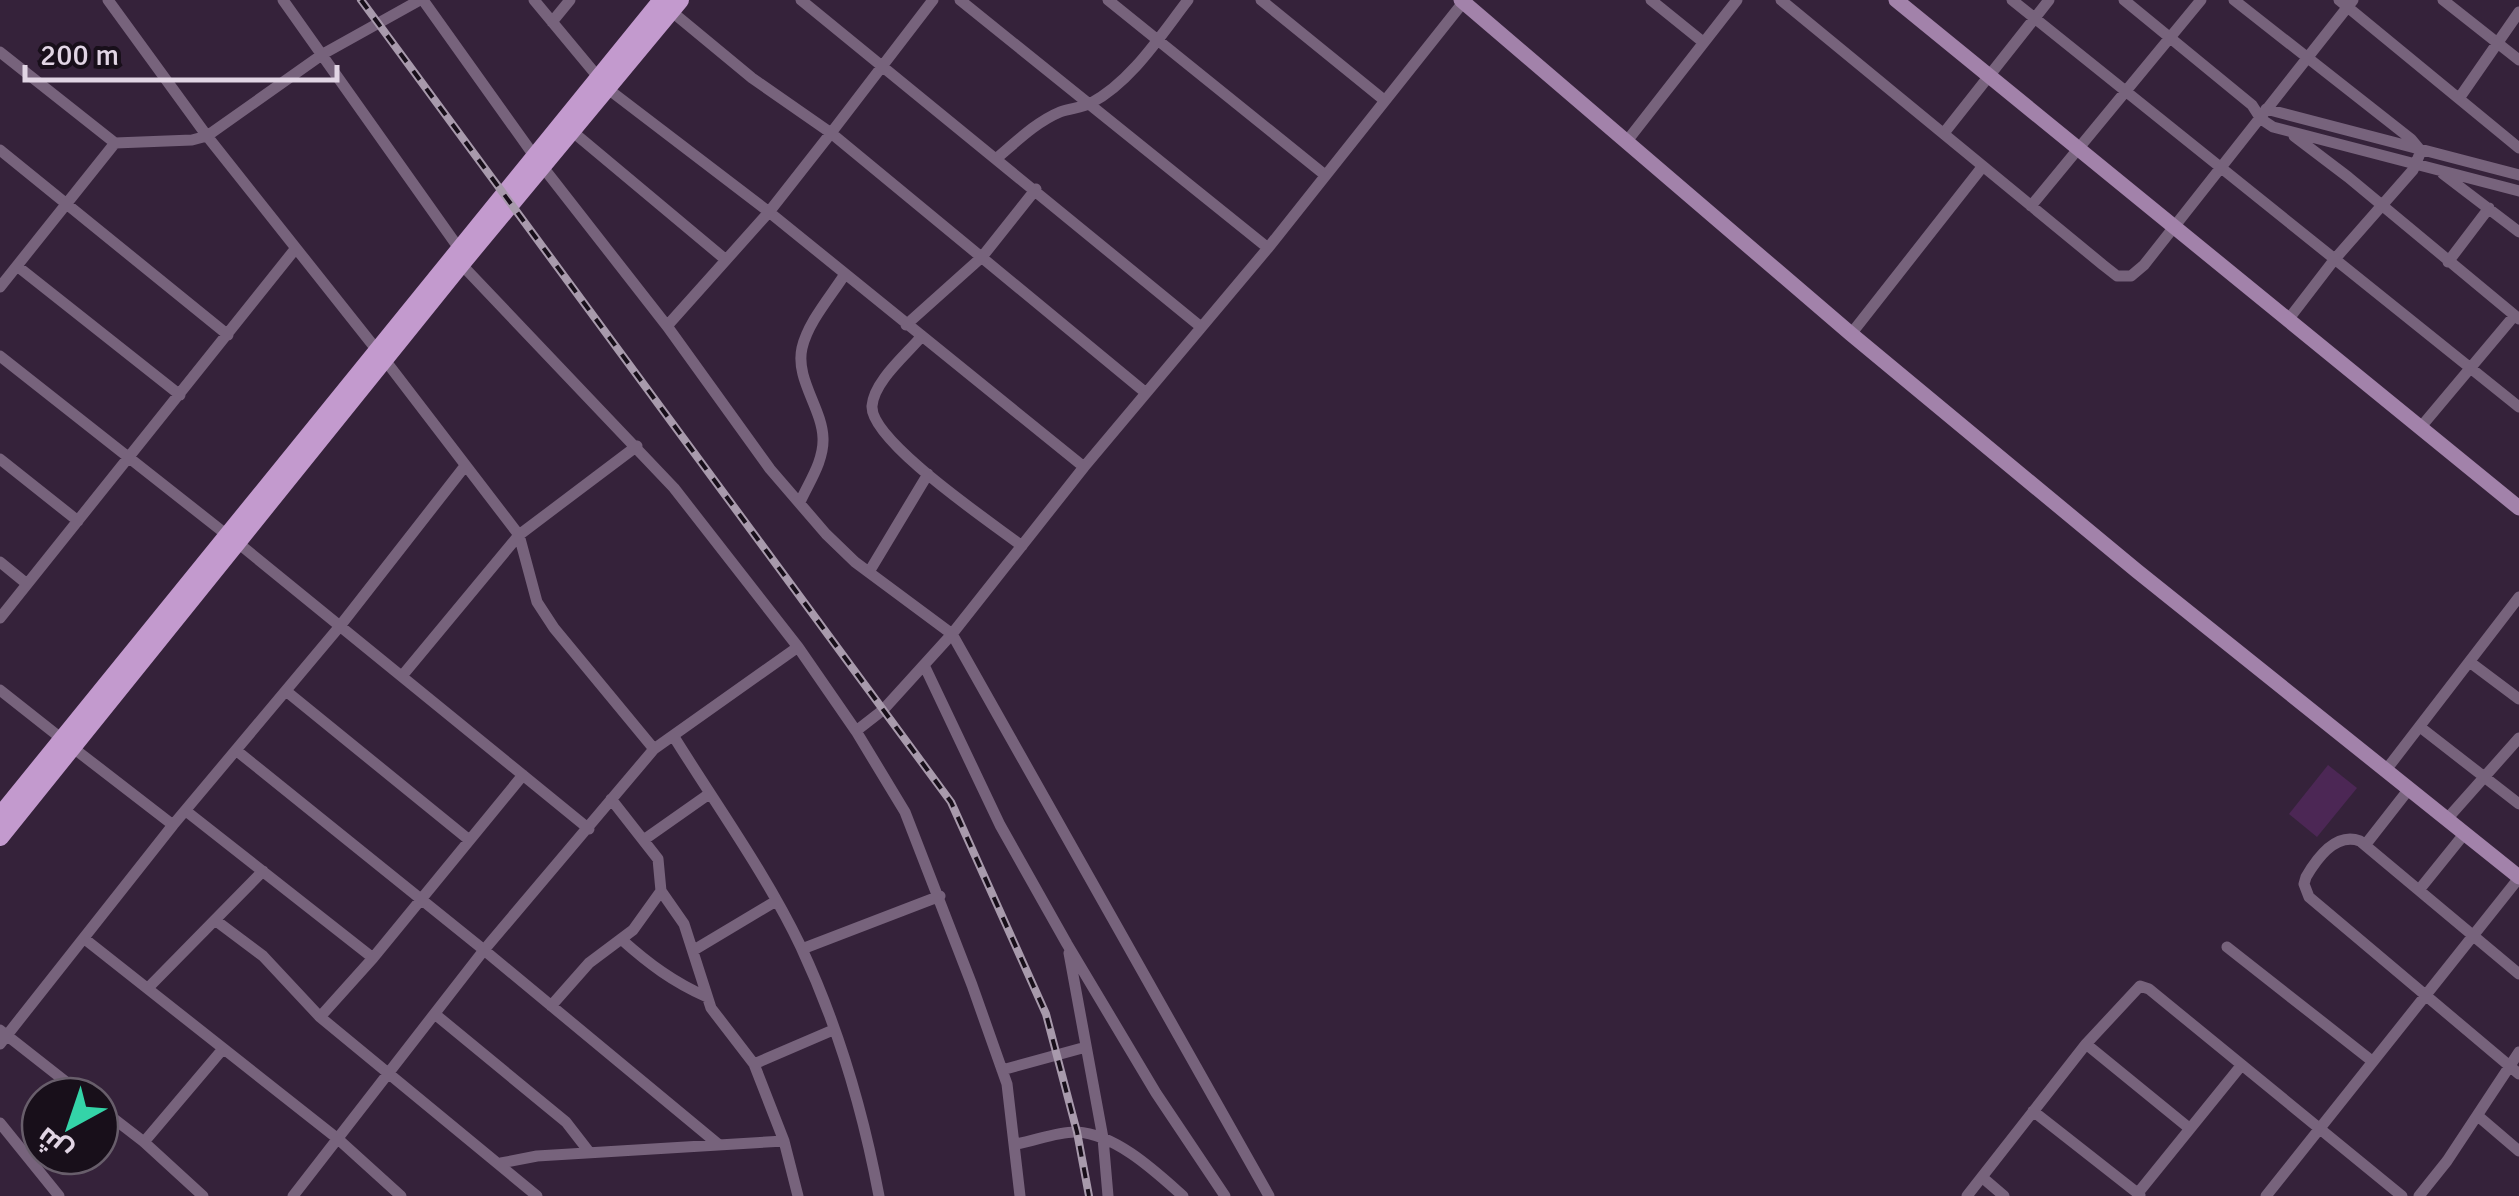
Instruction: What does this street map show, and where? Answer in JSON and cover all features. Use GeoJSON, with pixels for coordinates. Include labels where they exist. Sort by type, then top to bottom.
{"type":"FeatureCollection","features":[{"type":"Feature","properties":{"kind":"main road"},"geometry":{"type":"LineString","coordinates":[[0,816],[67,743],[460,256],[671,4]]}},
{"type":"Feature","properties":{"kind":"main road"},"geometry":{"type":"LineString","coordinates":[[539,162],[573,132],[603,84]]}},
{"type":"Feature","properties":{"kind":"main road"},"geometry":{"type":"LineString","coordinates":[[0,837],[67,743]]}},
{"type":"Feature","properties":{"kind":"street"},"geometry":{"type":"LineString","coordinates":[[108,0],[206,136],[519,535],[538,602],[554,628],[654,749]]}},
{"type":"Feature","properties":{"kind":"street"},"geometry":{"type":"LineString","coordinates":[[283,0],[460,256],[674,488],[798,647],[856,731],[905,812],[940,896],[1002,1070],[1016,1144],[1020,1196]]}},
{"type":"Feature","properties":{"kind":"street"},"geometry":{"type":"LineString","coordinates":[[0,52],[115,143],[192,140],[206,136],[323,54],[421,0],[754,448],[826,534],[869,572],[952,634],[1269,1196]]}},
{"type":"Feature","properties":{"kind":"street"},"geometry":{"type":"LineString","coordinates":[[534,0],[603,84],[1084,467]]}},
{"type":"Feature","properties":{"kind":"street"},"geometry":{"type":"LineString","coordinates":[[552,22],[570,0]]}},
{"type":"Feature","properties":{"kind":"street"},"geometry":{"type":"LineString","coordinates":[[801,0],[1201,328]]}},
{"type":"Feature","properties":{"kind":"street"},"geometry":{"type":"LineString","coordinates":[[667,326],[768,212],[933,0]]}},
{"type":"Feature","properties":{"kind":"street"},"geometry":{"type":"LineString","coordinates":[[960,0],[1268,248]]}},
{"type":"Feature","properties":{"kind":"street"},"geometry":{"type":"LineString","coordinates":[[1108,0],[1325,175]]}},
{"type":"Feature","properties":{"kind":"street"},"geometry":{"type":"LineString","coordinates":[[996,158],[1059,112],[1089,104],[1127,74],[1188,0]]}},
{"type":"Feature","properties":{"kind":"street"},"geometry":{"type":"LineString","coordinates":[[1261,0],[1384,100]]}},
{"type":"Feature","properties":{"kind":"street"},"geometry":{"type":"LineString","coordinates":[[1651,0],[1703,42]]}},
{"type":"Feature","properties":{"kind":"street"},"geometry":{"type":"LineString","coordinates":[[1626,141],[1737,0]]}},
{"type":"Feature","properties":{"kind":"street"},"geometry":{"type":"LineString","coordinates":[[1781,0],[2117,276],[2131,276],[2175,228],[2307,60],[2346,2],[2519,148]]}},
{"type":"Feature","properties":{"kind":"street"},"geometry":{"type":"LineString","coordinates":[[1896,0],[2519,508]]}},
{"type":"Feature","properties":{"kind":"street"},"geometry":{"type":"LineString","coordinates":[[2012,0],[2519,407]]}},
{"type":"Feature","properties":{"kind":"street"},"geometry":{"type":"LineString","coordinates":[[1944,133],[2050,0]]}},
{"type":"Feature","properties":{"kind":"street"},"geometry":{"type":"LineString","coordinates":[[2124,0],[2516,317],[2420,428]]}},
{"type":"Feature","properties":{"kind":"street"},"geometry":{"type":"LineString","coordinates":[[2030,206],[2201,0]]}},
{"type":"Feature","properties":{"kind":"street"},"geometry":{"type":"LineString","coordinates":[[2234,0],[2411,139],[2419,158]]}},
{"type":"Feature","properties":{"kind":"street"},"geometry":{"type":"LineString","coordinates":[[2443,0],[2519,60]]}},
{"type":"Feature","properties":{"kind":"street"},"geometry":{"type":"LineString","coordinates":[[856,731],[883,710],[952,634],[1084,467],[1268,248],[1463,1],[1850,334],[2519,878],[2266,1196]]}},
{"type":"Feature","properties":{"kind":"street"},"geometry":{"type":"LineString","coordinates":[[671,4],[752,78],[831,133],[1146,393]]}},
{"type":"Feature","properties":{"kind":"street"},"geometry":{"type":"LineString","coordinates":[[2460,97],[2519,12]]}},
{"type":"Feature","properties":{"kind":"street"},"geometry":{"type":"LineString","coordinates":[[2265,114],[2419,158],[2519,232]]}},
{"type":"Feature","properties":{"kind":"street"},"geometry":{"type":"LineString","coordinates":[[573,132],[726,260]]}},
{"type":"Feature","properties":{"kind":"street"},"geometry":{"type":"LineString","coordinates":[[2287,132],[2519,176]]}},
{"type":"Feature","properties":{"kind":"street"},"geometry":{"type":"LineString","coordinates":[[0,287],[9,269],[115,143]]}},
{"type":"Feature","properties":{"kind":"street"},"geometry":{"type":"LineString","coordinates":[[0,150],[228,335]]}},
{"type":"Feature","properties":{"kind":"street"},"geometry":{"type":"LineString","coordinates":[[2288,320],[2419,158]]}},
{"type":"Feature","properties":{"kind":"street"},"geometry":{"type":"LineString","coordinates":[[1850,334],[1983,166]]}},
{"type":"Feature","properties":{"kind":"street"},"geometry":{"type":"LineString","coordinates":[[2438,170],[2519,191]]}},
{"type":"Feature","properties":{"kind":"street"},"geometry":{"type":"LineString","coordinates":[[906,325],[982,257],[1036,189]]}},
{"type":"Feature","properties":{"kind":"street"},"geometry":{"type":"LineString","coordinates":[[2448,262],[2489,208]]}},
{"type":"Feature","properties":{"kind":"street"},"geometry":{"type":"LineString","coordinates":[[0,618],[296,248]]}},
{"type":"Feature","properties":{"kind":"street"},"geometry":{"type":"LineString","coordinates":[[9,269],[180,395]]}},
{"type":"Feature","properties":{"kind":"street"},"geometry":{"type":"LineString","coordinates":[[800,502],[821,459],[823,437],[805,382],[801,350],[845,274]]}},
{"type":"Feature","properties":{"kind":"street"},"geometry":{"type":"LineString","coordinates":[[921,337],[878,388],[872,409],[880,430],[928,474],[1022,546]]}},
{"type":"Feature","properties":{"kind":"street"},"geometry":{"type":"LineString","coordinates":[[0,356],[233,539],[589,829]]}},
{"type":"Feature","properties":{"kind":"street"},"geometry":{"type":"LineString","coordinates":[[402,676],[519,535],[637,446]]}},
{"type":"Feature","properties":{"kind":"street"},"geometry":{"type":"LineString","coordinates":[[0,459],[78,522]]}},
{"type":"Feature","properties":{"kind":"street"},"geometry":{"type":"LineString","coordinates":[[57,1076],[3,1037],[86,940],[173,825],[340,626],[466,466]]}},
{"type":"Feature","properties":{"kind":"street"},"geometry":{"type":"LineString","coordinates":[[869,572],[928,474]]}},
{"type":"Feature","properties":{"kind":"street"},"geometry":{"type":"LineString","coordinates":[[0,562],[27,584]]}},
{"type":"Feature","properties":{"kind":"street"},"geometry":{"type":"LineString","coordinates":[[2386,770],[2519,597]]}},
{"type":"Feature","properties":{"kind":"street"},"geometry":{"type":"LineString","coordinates":[[293,1196],[484,950],[654,749],[798,647]]}},
{"type":"Feature","properties":{"kind":"street"},"geometry":{"type":"LineString","coordinates":[[2470,663],[2517,695]]}},
{"type":"Feature","properties":{"kind":"street"},"geometry":{"type":"LineString","coordinates":[[924,665],[1000,825],[1067,944],[1156,1093],[1225,1196]]}},
{"type":"Feature","properties":{"kind":"street"},"geometry":{"type":"LineString","coordinates":[[0,690],[173,825]]}},
{"type":"Feature","properties":{"kind":"street"},"geometry":{"type":"LineString","coordinates":[[286,691],[468,839]]}},
{"type":"Feature","properties":{"kind":"street"},"geometry":{"type":"LineString","coordinates":[[2420,727],[2519,804]]}},
{"type":"Feature","properties":{"kind":"street"},"geometry":{"type":"LineString","coordinates":[[674,737],[802,949],[864,1121],[879,1196]]}},
{"type":"Feature","properties":{"kind":"street"},"geometry":{"type":"LineString","coordinates":[[2447,819],[2519,738]]}},
{"type":"Feature","properties":{"kind":"street"},"geometry":{"type":"LineString","coordinates":[[236,752],[718,1144]]}},
{"type":"Feature","properties":{"kind":"street"},"geometry":{"type":"LineString","coordinates":[[320,1017],[523,774]]}},
{"type":"Feature","properties":{"kind":"street"},"geometry":{"type":"LineString","coordinates":[[2366,844],[2410,789]]}},
{"type":"Feature","properties":{"kind":"street"},"geometry":{"type":"LineString","coordinates":[[645,839],[710,794]]}},
{"type":"Feature","properties":{"kind":"street"},"geometry":{"type":"LineString","coordinates":[[610,799],[658,859],[661,892],[684,924],[707,998],[754,1064],[784,1141],[798,1196]]}},
{"type":"Feature","properties":{"kind":"street"},"geometry":{"type":"LineString","coordinates":[[186,811],[372,958]]}},
{"type":"Feature","properties":{"kind":"street"},"geometry":{"type":"LineString","coordinates":[[2419,890],[2465,833]]}},
{"type":"Feature","properties":{"kind":"street"},"geometry":{"type":"LineString","coordinates":[[2519,974],[2366,844],[2351,838],[2336,842],[2312,867],[2304,884],[2306,891],[2341,927],[2519,1074]]}},
{"type":"Feature","properties":{"kind":"street"},"geometry":{"type":"LineString","coordinates":[[148,988],[262,871]]}},
{"type":"Feature","properties":{"kind":"street"},"geometry":{"type":"LineString","coordinates":[[551,1006],[588,963],[633,930],[661,892]]}},
{"type":"Feature","properties":{"kind":"street"},"geometry":{"type":"LineString","coordinates":[[802,949],[940,896]]}},
{"type":"Feature","properties":{"kind":"street"},"geometry":{"type":"LineString","coordinates":[[694,950],[776,901]]}},
{"type":"Feature","properties":{"kind":"street"},"geometry":{"type":"LineString","coordinates":[[215,920],[263,956],[320,1017],[537,1196]]}},
{"type":"Feature","properties":{"kind":"street"},"geometry":{"type":"LineString","coordinates":[[621,938],[676,984],[707,998]]}},
{"type":"Feature","properties":{"kind":"street"},"geometry":{"type":"LineString","coordinates":[[86,940],[338,1138],[400,1196]]}},
{"type":"Feature","properties":{"kind":"street"},"geometry":{"type":"LineString","coordinates":[[1067,944],[1103,1138],[1108,1196]]}},
{"type":"Feature","properties":{"kind":"street"},"geometry":{"type":"LineString","coordinates":[[2226,947],[2372,1060]]}},
{"type":"Feature","properties":{"kind":"street"},"geometry":{"type":"LineString","coordinates":[[1967,1196],[2086,1044],[2134,989],[2142,986],[2402,1196]]}},
{"type":"Feature","properties":{"kind":"street"},"geometry":{"type":"LineString","coordinates":[[436,1016],[566,1122],[590,1154]]}},
{"type":"Feature","properties":{"kind":"street"},"geometry":{"type":"LineString","coordinates":[[754,1064],[833,1030]]}},
{"type":"Feature","properties":{"kind":"street"},"geometry":{"type":"LineString","coordinates":[[2086,1044],[2189,1128]]}},
{"type":"Feature","properties":{"kind":"street"},"geometry":{"type":"LineString","coordinates":[[1002,1070],[1086,1047]]}},
{"type":"Feature","properties":{"kind":"street"},"geometry":{"type":"LineString","coordinates":[[144,1142],[222,1050]]}},
{"type":"Feature","properties":{"kind":"street"},"geometry":{"type":"LineString","coordinates":[[2419,1196],[2519,1052]]}},
{"type":"Feature","properties":{"kind":"street"},"geometry":{"type":"LineString","coordinates":[[2033,1111],[2139,1195],[2240,1067]]}},
{"type":"Feature","properties":{"kind":"street"},"geometry":{"type":"LineString","coordinates":[[2478,1116],[2519,1151]]}},
{"type":"Feature","properties":{"kind":"street"},"geometry":{"type":"LineString","coordinates":[[0,1123],[58,1196]]}},
{"type":"Feature","properties":{"kind":"street"},"geometry":{"type":"LineString","coordinates":[[120,1123],[203,1196]]}},
{"type":"Feature","properties":{"kind":"street"},"geometry":{"type":"LineString","coordinates":[[1016,1144],[1077,1132],[1103,1138],[1154,1171],[1183,1196]]}},
{"type":"Feature","properties":{"kind":"street"},"geometry":{"type":"LineString","coordinates":[[500,1163],[537,1156],[784,1141]]}},
{"type":"Feature","properties":{"kind":"street"},"geometry":{"type":"LineString","coordinates":[[1983,1178],[2004,1196]]}},
{"type":"Feature","properties":{"kind":"shaded area"},"geometry":{"type":"Polygon","coordinates":[[[2328,765],[2357,788],[2317,837],[2289,814],[2328,765]]]}},
{"type":"Feature","properties":{"kind":"railway"},"geometry":{"type":"LineString","coordinates":[[361,0],[951,802],[1046,1014],[1077,1132],[1089,1196]]}}]}
